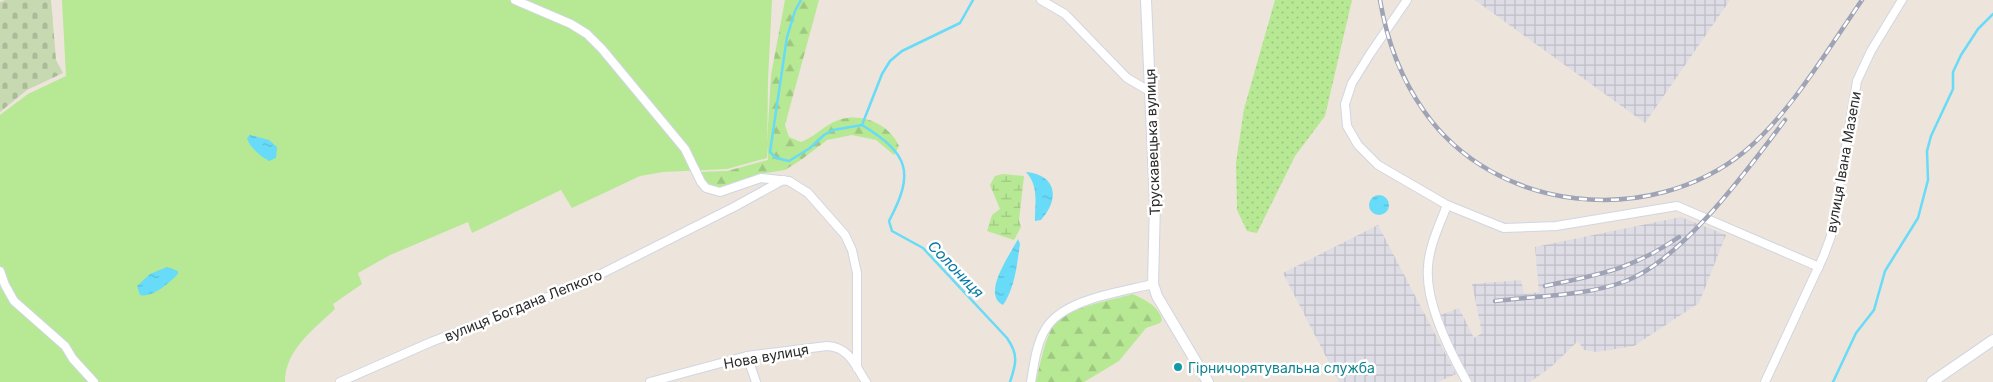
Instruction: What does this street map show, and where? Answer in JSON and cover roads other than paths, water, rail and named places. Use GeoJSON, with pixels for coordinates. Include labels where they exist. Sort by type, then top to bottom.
{"type":"FeatureCollection","features":[{"type":"Feature","properties":{"kind":"street"},"geometry":{"type":"LineString","coordinates":[[515,0],[571,24],[587,34],[602,49],[685,149],[701,182],[706,188],[720,192],[761,178],[783,180],[796,184],[808,194],[845,235],[852,250],[857,272],[857,368]]}},
{"type":"Feature","properties":{"kind":"street"},"geometry":{"type":"LineString","coordinates":[[1041,0],[1065,14],[1128,78],[1151,92]]}},
{"type":"Feature","properties":{"kind":"street","name":"Трускавецька вулиця"},"geometry":{"type":"LineString","coordinates":[[1146,0],[1155,203],[1153,284],[1157,296],[1208,382]]}},
{"type":"Feature","properties":{"kind":"street"},"geometry":{"type":"LineString","coordinates":[[1407,0],[1352,83],[1345,104],[1346,126],[1358,145],[1378,165],[1447,205],[1504,228],[1519,229],[1572,224],[1677,206],[1818,267]]}},
{"type":"Feature","properties":{"kind":"street","name":"вулиця Івана Мазепи"},"geometry":{"type":"LineString","coordinates":[[1765,382],[1824,255],[1836,211],[1857,81],[1871,51],[1902,0]]}},
{"type":"Feature","properties":{"kind":"street","name":"вулиця Богдана Лепкого"},"geometry":{"type":"LineString","coordinates":[[340,382],[431,342],[581,284],[734,208],[783,180]]}},
{"type":"Feature","properties":{"kind":"street"},"geometry":{"type":"LineString","coordinates":[[1447,205],[1429,259],[1427,274],[1438,319],[1449,350],[1467,382]]}},
{"type":"Feature","properties":{"kind":"street"},"geometry":{"type":"LineString","coordinates":[[0,271],[14,301],[65,346],[72,359],[94,382]]}},
{"type":"Feature","properties":{"kind":"street"},"geometry":{"type":"LineString","coordinates":[[1030,382],[1044,330],[1056,315],[1084,302],[1153,284]]}},
{"type":"Feature","properties":{"kind":"street"},"geometry":{"type":"LineString","coordinates":[[1932,382],[1993,340]]}},
{"type":"Feature","properties":{"kind":"street","name":"Нова вулиця"},"geometry":{"type":"LineString","coordinates":[[650,382],[747,356],[837,346],[848,353],[866,382]]}},
{"type":"Feature","properties":{"kind":"street"},"geometry":{"type":"LineString","coordinates":[[747,356],[756,382]]}},
{"type":"Feature","properties":{"kind":"water"},"geometry":{"type":"Polygon","coordinates":[[[250,135],[269,140],[277,147],[276,158],[269,161],[259,154],[248,141],[247,138],[250,135]]]}},
{"type":"Feature","properties":{"kind":"water"},"geometry":{"type":"Polygon","coordinates":[[[1026,172],[1044,178],[1052,189],[1051,204],[1041,220],[1035,221],[1035,189],[1026,172]]]}},
{"type":"Feature","properties":{"kind":"water"},"geometry":{"type":"Polygon","coordinates":[[[1375,195],[1383,195],[1389,201],[1389,209],[1383,215],[1375,215],[1369,209],[1369,201],[1375,195]]]}},
{"type":"Feature","properties":{"kind":"water"},"geometry":{"type":"Polygon","coordinates":[[[1018,239],[1020,244],[1015,276],[1003,305],[997,300],[996,284],[999,274],[1018,239]]]}},
{"type":"Feature","properties":{"kind":"water"},"geometry":{"type":"Polygon","coordinates":[[[167,267],[178,271],[178,274],[155,292],[140,295],[137,286],[150,274],[167,267]]]}},
{"type":"Feature","properties":{"kind":"waterway","name":"Солониця"},"geometry":{"type":"LineString","coordinates":[[801,0],[795,11],[787,37],[770,152],[776,158],[789,161],[833,130],[862,125],[890,145],[898,155],[903,166],[904,177],[897,204],[889,221],[892,231],[923,248],[1007,338],[1015,355],[1014,370],[1010,382]]}},
{"type":"Feature","properties":{"kind":"waterway"},"geometry":{"type":"LineString","coordinates":[[862,125],[882,74],[890,61],[902,51],[960,23],[973,0]]}},
{"type":"Feature","properties":{"kind":"waterway"},"geometry":{"type":"LineString","coordinates":[[1833,382],[1856,333],[1874,310],[1885,271],[1918,218],[1928,180],[1927,151],[1931,136],[1953,89],[1953,72],[1961,55],[1978,29],[1993,14]]}},
{"type":"Feature","properties":{"kind":"railway"},"geometry":{"type":"LineString","coordinates":[[1380,0],[1386,30],[1401,72],[1424,111],[1454,145],[1491,171],[1532,189],[1575,198],[1620,199],[1664,192],[1706,176],[1744,152],[1761,137],[1793,100],[1862,0]]}},
{"type":"Feature","properties":{"kind":"railway"},"geometry":{"type":"LineString","coordinates":[[1495,301],[1593,290],[1623,282],[1645,271],[1668,255],[1712,212],[1733,188],[1785,120]]}},
{"type":"Feature","properties":{"kind":"railway"},"geometry":{"type":"LineString","coordinates":[[1545,286],[1599,274],[1630,264],[1646,257],[1679,237]]}},
{"type":"Feature","properties":{"kind":"place","name":"Гірничорятувальна служба"},"geometry":{"type":"Point","coordinates":[1178,367]}}]}
